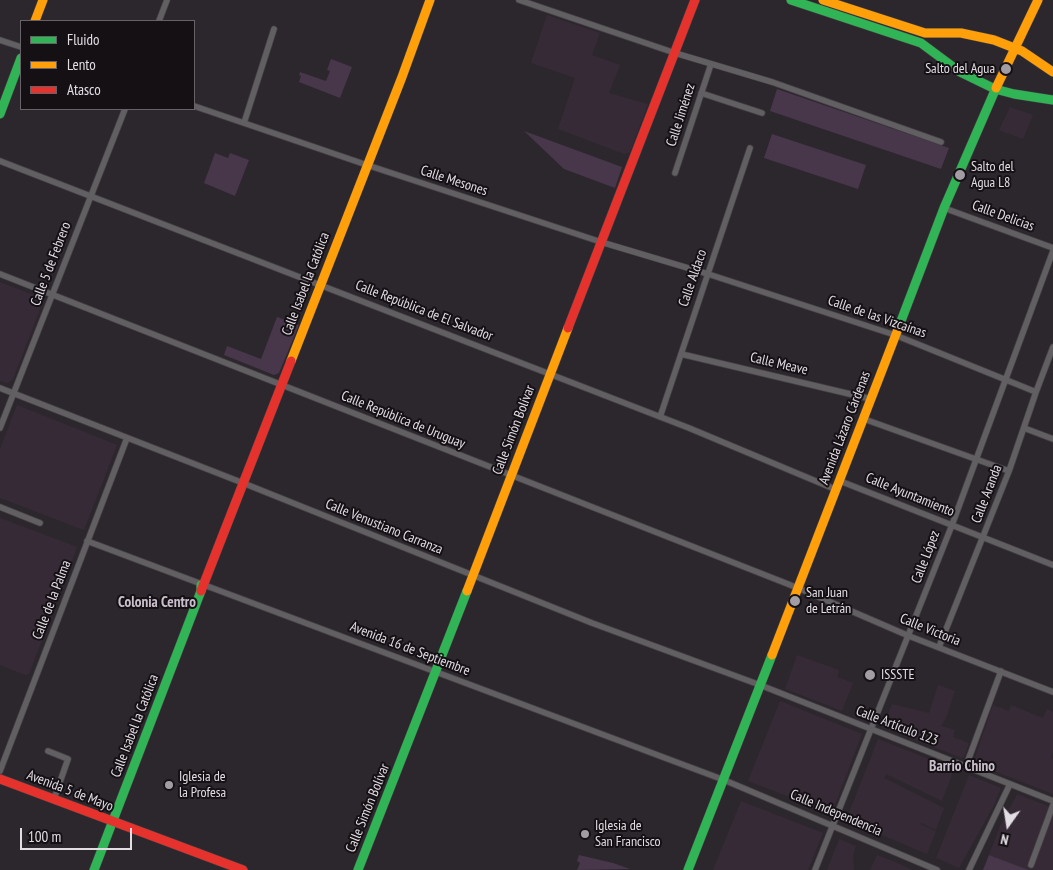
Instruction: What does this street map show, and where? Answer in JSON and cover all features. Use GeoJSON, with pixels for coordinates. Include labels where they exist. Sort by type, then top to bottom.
{"type":"FeatureCollection","features":[{"type":"Feature","properties":{"kind":"street"},"geometry":{"type":"LineString","coordinates":[[35,20],[43,0]]}},
{"type":"Feature","properties":{"kind":"street"},"geometry":{"type":"LineString","coordinates":[[159,20],[168,0]]}},
{"type":"Feature","properties":{"kind":"street","name":"Calle Isabel la Católica"},"geometry":{"type":"LineString","coordinates":[[94,870],[203,584],[368,165],[430,0]]}},
{"type":"Feature","properties":{"kind":"street"},"geometry":{"type":"LineString","coordinates":[[519,0],[675,53],[772,82],[941,142]]}},
{"type":"Feature","properties":{"kind":"street","name":"Calle Simón Bolívar"},"geometry":{"type":"LineString","coordinates":[[358,870],[695,0]]}},
{"type":"Feature","properties":{"kind":"street"},"geometry":{"type":"LineString","coordinates":[[791,0],[921,43],[960,72],[995,89],[1030,98],[1053,100]]}},
{"type":"Feature","properties":{"kind":"street"},"geometry":{"type":"LineString","coordinates":[[823,0],[925,34],[979,36],[1014,48],[1034,58],[1053,72]]}},
{"type":"Feature","properties":{"kind":"street","name":"Avenida Lázaro Cárdenas"},"geometry":{"type":"LineString","coordinates":[[688,870],[837,490],[944,208],[995,89],[1038,0]]}},
{"type":"Feature","properties":{"kind":"street"},"geometry":{"type":"LineString","coordinates":[[244,122],[274,29]]}},
{"type":"Feature","properties":{"kind":"street"},"geometry":{"type":"LineString","coordinates":[[0,40],[20,47]]}},
{"type":"Feature","properties":{"kind":"street"},"geometry":{"type":"LineString","coordinates":[[0,114],[20,61]]}},
{"type":"Feature","properties":{"kind":"street","name":"Calle Jiménez"},"geometry":{"type":"LineString","coordinates":[[675,173],[711,64]]}},
{"type":"Feature","properties":{"kind":"street"},"geometry":{"type":"LineString","coordinates":[[701,93],[762,113]]}},
{"type":"Feature","properties":{"kind":"street","name":"Calle Mesones"},"geometry":{"type":"LineString","coordinates":[[195,106],[601,242],[708,274]]}},
{"type":"Feature","properties":{"kind":"street","name":"Calle 5 de Febrero"},"geometry":{"type":"LineString","coordinates":[[0,428],[125,110]]}},
{"type":"Feature","properties":{"kind":"street","name":"Calle Aldaco"},"geometry":{"type":"LineString","coordinates":[[660,416],[750,148]]}},
{"type":"Feature","properties":{"kind":"street","name":"Calle República de El Salvador"},"geometry":{"type":"LineString","coordinates":[[0,161],[660,416],[837,490]]}},
{"type":"Feature","properties":{"kind":"street","name":"Calle Delicias"},"geometry":{"type":"LineString","coordinates":[[944,208],[1053,249]]}},
{"type":"Feature","properties":{"kind":"street","name":"Calle López"},"geometry":{"type":"LineString","coordinates":[[815,870],[952,525],[1053,249]]}},
{"type":"Feature","properties":{"kind":"street","name":"Calle República de Uruguay"},"geometry":{"type":"LineString","coordinates":[[0,274],[798,588]]}},
{"type":"Feature","properties":{"kind":"street","name":"Calle de las Vizcaínas"},"geometry":{"type":"LineString","coordinates":[[708,274],[895,335],[1036,392]]}},
{"type":"Feature","properties":{"kind":"street","name":"Calle Aranda"},"geometry":{"type":"LineString","coordinates":[[939,647],[984,538],[1053,347]]}},
{"type":"Feature","properties":{"kind":"street","name":"Calle Meave"},"geometry":{"type":"LineString","coordinates":[[681,354],[871,399]]}},
{"type":"Feature","properties":{"kind":"street","name":"Calle Venustiano Carranza"},"geometry":{"type":"LineString","coordinates":[[0,388],[592,623],[760,685]]}},
{"type":"Feature","properties":{"kind":"street"},"geometry":{"type":"LineString","coordinates":[[864,419],[1009,471]]}},
{"type":"Feature","properties":{"kind":"street"},"geometry":{"type":"LineString","coordinates":[[1024,428],[1053,439]]}},
{"type":"Feature","properties":{"kind":"street","name":"Calle de la Palma"},"geometry":{"type":"LineString","coordinates":[[0,771],[127,438]]}},
{"type":"Feature","properties":{"kind":"street","name":"Calle Ayuntamiento"},"geometry":{"type":"LineString","coordinates":[[840,481],[1053,565]]}},
{"type":"Feature","properties":{"kind":"street"},"geometry":{"type":"LineString","coordinates":[[0,507],[40,523]]}},
{"type":"Feature","properties":{"kind":"street","name":"Avenida 16 de Septiembre"},"geometry":{"type":"LineString","coordinates":[[87,540],[724,780]]}},
{"type":"Feature","properties":{"kind":"street","name":"Calle Victoria"},"geometry":{"type":"LineString","coordinates":[[798,588],[909,636],[1053,692]]}},
{"type":"Feature","properties":{"kind":"street"},"geometry":{"type":"LineString","coordinates":[[966,766],[1001,671]]}},
{"type":"Feature","properties":{"kind":"street","name":"Calle Artículo 123"},"geometry":{"type":"LineString","coordinates":[[760,685],[1053,800]]}},
{"type":"Feature","properties":{"kind":"street"},"geometry":{"type":"LineString","coordinates":[[48,751],[68,759],[54,799]]}},
{"type":"Feature","properties":{"kind":"street","name":"Avenida 5 de Mayo"},"geometry":{"type":"LineString","coordinates":[[0,779],[243,870]]}},
{"type":"Feature","properties":{"kind":"street","name":"Calle Independencia"},"geometry":{"type":"LineString","coordinates":[[724,780],[833,825],[926,868],[937,870]]}},
{"type":"Feature","properties":{"kind":"street"},"geometry":{"type":"LineString","coordinates":[[969,870],[1010,784]]}},
{"type":"Feature","properties":{"kind":"street"},"geometry":{"type":"LineString","coordinates":[[1032,865],[1053,806]]}},
{"type":"Feature","properties":{"kind":"shaded area"},"geometry":{"type":"Polygon","coordinates":[[[547,15],[600,33],[592,55],[620,65],[609,93],[648,104],[630,152],[624,154],[558,129],[575,78],[531,63],[547,15]]]}},
{"type":"Feature","properties":{"kind":"shaded area"},"geometry":{"type":"Polygon","coordinates":[[[331,59],[352,67],[340,98],[299,82],[300,72],[326,81],[330,71],[327,70],[331,59]]]}},
{"type":"Feature","properties":{"kind":"shaded area"},"geometry":{"type":"Polygon","coordinates":[[[777,89],[949,148],[941,169],[770,111],[777,89]]]}},
{"type":"Feature","properties":{"kind":"shaded area"},"geometry":{"type":"Polygon","coordinates":[[[1010,107],[1033,115],[1023,139],[999,130],[1010,107]]]}},
{"type":"Feature","properties":{"kind":"shaded area"},"geometry":{"type":"Polygon","coordinates":[[[524,131],[622,167],[615,188],[564,169],[524,131]]]}},
{"type":"Feature","properties":{"kind":"shaded area"},"geometry":{"type":"Polygon","coordinates":[[[772,134],[866,165],[858,189],[764,158],[772,134]]]}},
{"type":"Feature","properties":{"kind":"shaded area"},"geometry":{"type":"Polygon","coordinates":[[[215,153],[228,158],[230,153],[249,160],[235,196],[204,183],[215,153]]]}},
{"type":"Feature","properties":{"kind":"shaded area"},"geometry":{"type":"Polygon","coordinates":[[[0,282],[44,299],[13,379],[8,383],[0,381],[0,282]]]}},
{"type":"Feature","properties":{"kind":"shaded area"},"geometry":{"type":"Polygon","coordinates":[[[277,317],[299,325],[279,373],[274,375],[224,355],[227,346],[261,359],[277,317]]]}},
{"type":"Feature","properties":{"kind":"shaded area"},"geometry":{"type":"Polygon","coordinates":[[[17,405],[117,445],[84,530],[0,498],[0,449],[17,405]]]}},
{"type":"Feature","properties":{"kind":"shaded area"},"geometry":{"type":"Polygon","coordinates":[[[0,518],[77,547],[29,674],[25,675],[0,665],[0,518]]]}},
{"type":"Feature","properties":{"kind":"shaded area"},"geometry":{"type":"Polygon","coordinates":[[[797,655],[839,670],[837,677],[853,683],[842,711],[785,689],[797,655]]]}},
{"type":"Feature","properties":{"kind":"shaded area"},"geometry":{"type":"Polygon","coordinates":[[[938,685],[955,691],[946,718],[941,726],[955,730],[953,737],[969,743],[962,758],[883,727],[892,704],[929,713],[938,685]]]}},
{"type":"Feature","properties":{"kind":"shaded area"},"geometry":{"type":"Polygon","coordinates":[[[780,701],[862,734],[832,813],[748,781],[780,701]]]}},
{"type":"Feature","properties":{"kind":"shaded area"},"geometry":{"type":"Polygon","coordinates":[[[993,705],[1009,711],[1011,705],[1043,718],[1047,709],[1053,712],[1053,752],[1051,758],[1053,759],[1053,794],[973,763],[993,705]]]}},
{"type":"Feature","properties":{"kind":"shaded area"},"geometry":{"type":"Polygon","coordinates":[[[878,739],[954,769],[942,801],[886,774],[884,778],[944,808],[936,830],[920,824],[936,831],[927,854],[846,820],[878,739]]]}},
{"type":"Feature","properties":{"kind":"shaded area"},"geometry":{"type":"Polygon","coordinates":[[[969,775],[1001,788],[993,807],[959,868],[936,858],[969,775]]]}},
{"type":"Feature","properties":{"kind":"shaded area"},"geometry":{"type":"Polygon","coordinates":[[[1017,794],[1053,808],[1053,870],[1029,870],[989,855],[1000,826],[1017,794]]]}},
{"type":"Feature","properties":{"kind":"shaded area"},"geometry":{"type":"Polygon","coordinates":[[[741,801],[823,833],[808,870],[713,870],[741,801]]]}},
{"type":"Feature","properties":{"kind":"shaded area"},"geometry":{"type":"Polygon","coordinates":[[[839,839],[856,846],[853,856],[854,870],[827,870],[839,839]]]}},
{"type":"Feature","properties":{"kind":"shaded area"},"geometry":{"type":"Polygon","coordinates":[[[579,855],[630,869],[577,870],[580,863],[577,861],[579,855]]]}},
{"type":"Feature","properties":{"kind":"shaded area"},"geometry":{"type":"Polygon","coordinates":[[[877,855],[895,862],[913,870],[870,870],[877,855]]]}},
{"type":"Feature","properties":{"kind":"shaded area"},"geometry":{"type":"Polygon","coordinates":[[[989,855],[1029,870],[983,870],[989,855]]]}},
{"type":"Feature","properties":{"kind":"traffic: fast"},"geometry":{"type":"LineString","coordinates":[[791,0],[921,43],[960,72],[995,89],[1053,100]]}},
{"type":"Feature","properties":{"kind":"traffic: fast"},"geometry":{"type":"LineString","coordinates":[[0,114],[20,61]]}},
{"type":"Feature","properties":{"kind":"traffic: fast"},"geometry":{"type":"LineString","coordinates":[[898,329],[944,208],[996,88]]}},
{"type":"Feature","properties":{"kind":"traffic: fast"},"geometry":{"type":"LineString","coordinates":[[94,870],[201,591],[201,585]]}},
{"type":"Feature","properties":{"kind":"traffic: fast"},"geometry":{"type":"LineString","coordinates":[[358,870],[467,591]]}},
{"type":"Feature","properties":{"kind":"traffic: fast"},"geometry":{"type":"LineString","coordinates":[[688,870],[772,655]]}},
{"type":"Feature","properties":{"kind":"traffic: slow"},"geometry":{"type":"LineString","coordinates":[[35,20],[43,0]]}},
{"type":"Feature","properties":{"kind":"traffic: slow"},"geometry":{"type":"LineString","coordinates":[[291,361],[402,77],[430,0]]}},
{"type":"Feature","properties":{"kind":"traffic: slow"},"geometry":{"type":"LineString","coordinates":[[823,0],[925,33],[961,33],[994,40],[1022,51],[1053,72]]}},
{"type":"Feature","properties":{"kind":"traffic: slow"},"geometry":{"type":"LineString","coordinates":[[996,88],[1038,0]]}},
{"type":"Feature","properties":{"kind":"traffic: slow"},"geometry":{"type":"LineString","coordinates":[[467,591],[568,328]]}},
{"type":"Feature","properties":{"kind":"traffic: slow"},"geometry":{"type":"LineString","coordinates":[[772,655],[898,329]]}},
{"type":"Feature","properties":{"kind":"traffic: jam"},"geometry":{"type":"LineString","coordinates":[[568,328],[695,0]]}},
{"type":"Feature","properties":{"kind":"traffic: jam"},"geometry":{"type":"LineString","coordinates":[[201,591],[291,361]]}},
{"type":"Feature","properties":{"kind":"traffic: jam"},"geometry":{"type":"LineString","coordinates":[[0,779],[243,870]]}},
{"type":"Feature","properties":{"kind":"place","name":"Salto del Agua"},"geometry":{"type":"Point","coordinates":[1006,69]}},
{"type":"Feature","properties":{"kind":"place","name":"Salto del Agua L8"},"geometry":{"type":"Point","coordinates":[960,175]}},
{"type":"Feature","properties":{"kind":"place","name":"San Juan de Letrán"},"geometry":{"type":"Point","coordinates":[795,601]}},
{"type":"Feature","properties":{"kind":"place","name":"ISSSTE"},"geometry":{"type":"Point","coordinates":[870,675]}},
{"type":"Feature","properties":{"kind":"place","name":"Iglesia de la Profesa"},"geometry":{"type":"Point","coordinates":[169,785]}},
{"type":"Feature","properties":{"kind":"place","name":"Iglesia de San Francisco"},"geometry":{"type":"Point","coordinates":[585,834]}},
{"type":"Feature","properties":{"kind":"district","name":"Colonia Centro"},"geometry":{"type":"Point","coordinates":[157,603]}},
{"type":"Feature","properties":{"kind":"district","name":"Barrio Chino"},"geometry":{"type":"Point","coordinates":[962,767]}}]}
